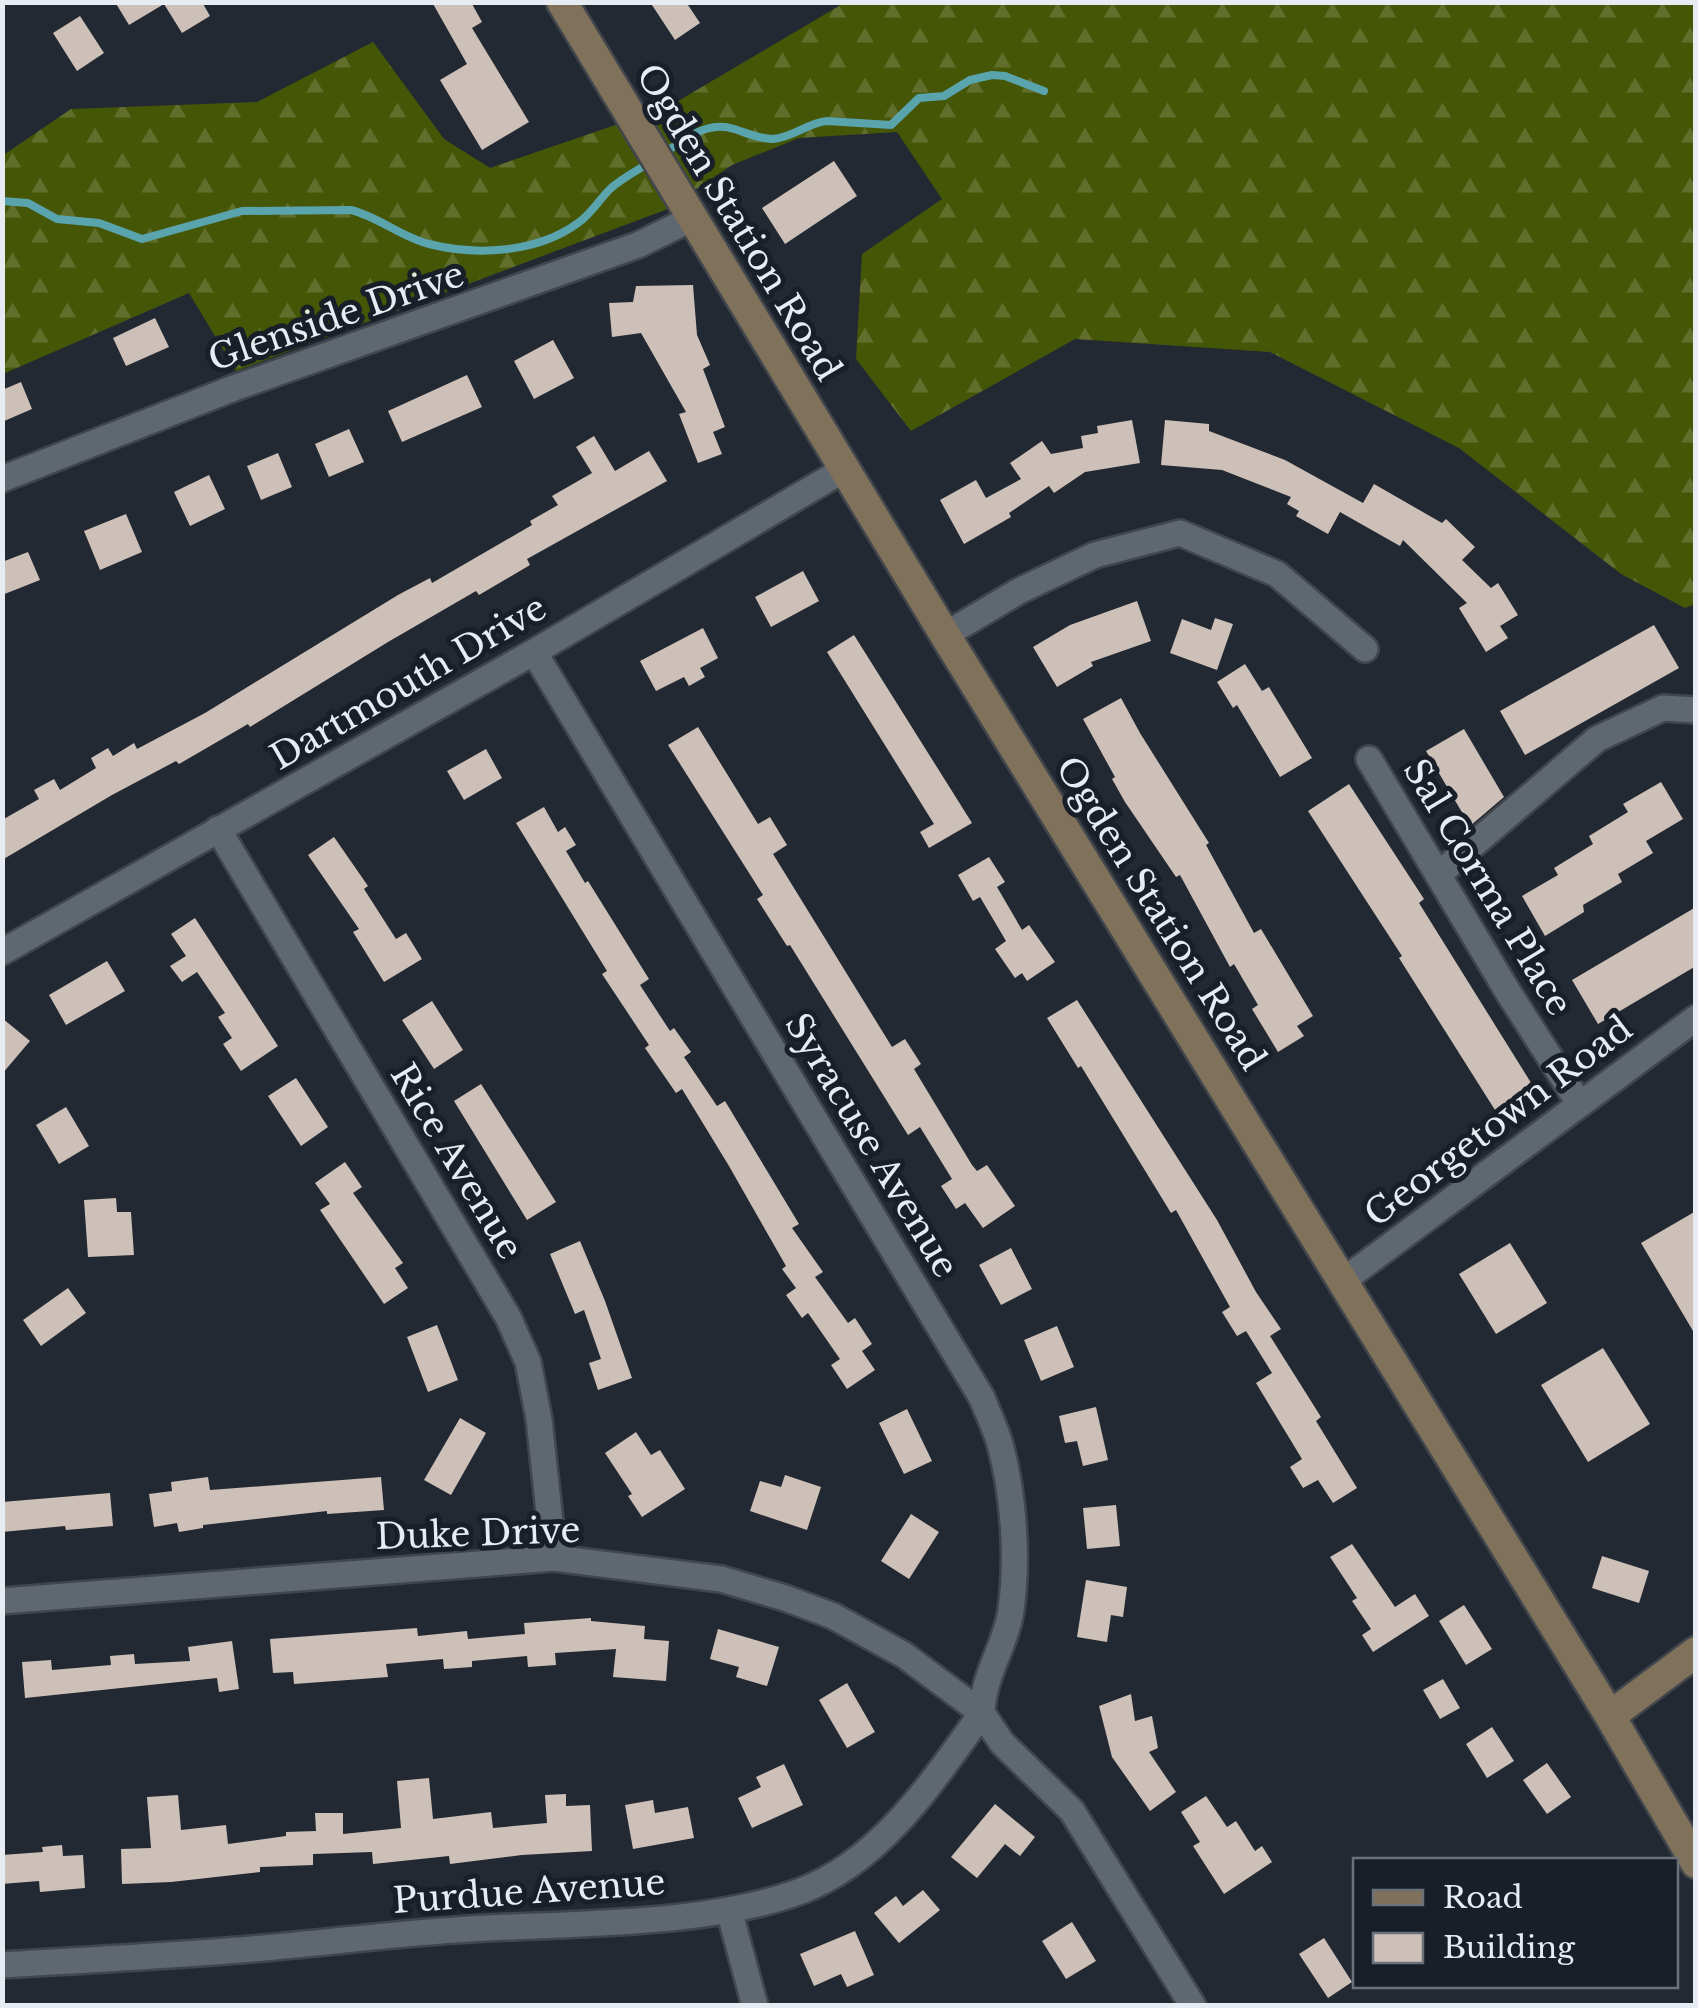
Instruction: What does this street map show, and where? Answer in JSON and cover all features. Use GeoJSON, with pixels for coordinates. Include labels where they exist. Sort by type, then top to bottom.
{"type":"FeatureCollection","features":[{"type":"Feature","properties":{"kind":"street","name":"Ogden Station Road"},"geometry":{"type":"LineString","coordinates":[[562,2],[945,635],[1610,1716],[1696,1863]]}},
{"type":"Feature","properties":{"kind":"street","name":"Glenside Drive"},"geometry":{"type":"LineString","coordinates":[[2,479],[234,388],[620,251],[693,218]]}},
{"type":"Feature","properties":{"kind":"street","name":"Dartmouth Drive"},"geometry":{"type":"LineString","coordinates":[[2,952],[534,652],[845,469]]}},
{"type":"Feature","properties":{"kind":"street"},"geometry":{"type":"LineString","coordinates":[[945,635],[1019,591],[1095,555],[1180,533],[1277,574],[1365,650]]}},
{"type":"Feature","properties":{"kind":"street","name":"Syracuse Avenue"},"geometry":{"type":"LineString","coordinates":[[534,652],[982,1398],[1001,1448],[1014,1559],[1011,1613],[983,1689],[982,1713]]}},
{"type":"Feature","properties":{"kind":"street"},"geometry":{"type":"LineString","coordinates":[[1439,874],[1597,739],[1663,708],[1696,710]]}},
{"type":"Feature","properties":{"kind":"street","name":"Sal Corma Place"},"geometry":{"type":"LineString","coordinates":[[1369,759],[1508,992],[1580,1102]]}},
{"type":"Feature","properties":{"kind":"street","name":"Rice Avenue"},"geometry":{"type":"LineString","coordinates":[[218,829],[508,1317],[528,1362],[540,1420],[554,1558]]}},
{"type":"Feature","properties":{"kind":"street","name":"Georgetown Road"},"geometry":{"type":"LineString","coordinates":[[1344,1280],[1696,1018]]}},
{"type":"Feature","properties":{"kind":"street","name":"Duke Drive"},"geometry":{"type":"LineString","coordinates":[[2,1601],[554,1558],[721,1580],[785,1598],[833,1616],[904,1656],[982,1713],[1002,1743],[1072,1811],[1193,2006]]}},
{"type":"Feature","properties":{"kind":"street"},"geometry":{"type":"LineString","coordinates":[[1610,1716],[1696,1652]]}},
{"type":"Feature","properties":{"kind":"street","name":"Purdue Avenue"},"geometry":{"type":"LineString","coordinates":[[2,1966],[729,1910],[802,1891],[842,1870],[880,1840],[927,1789],[982,1713]]}},
{"type":"Feature","properties":{"kind":"street"},"geometry":{"type":"LineString","coordinates":[[729,1910],[755,2006]]}},
{"type":"Feature","properties":{"kind":"green space"},"geometry":{"type":"Polygon","coordinates":[[[844,3],[1695,3],[1695,604],[1685,608],[1621,574],[1459,448],[1270,352],[1075,339],[911,431],[856,359],[862,254],[942,199],[897,132],[799,138],[732,165],[665,210],[236,371],[189,293],[3,374],[2,156],[71,109],[257,102],[373,42],[444,139],[490,168],[668,107],[844,3]]]}},
{"type":"Feature","properties":{"kind":"building"},"geometry":{"type":"Polygon","coordinates":[[[115,2],[202,2],[210,16],[182,33],[164,4],[129,25],[115,2]]]}},
{"type":"Feature","properties":{"kind":"building"},"geometry":{"type":"Polygon","coordinates":[[[432,2],[471,2],[482,22],[472,28],[529,122],[482,150],[440,80],[467,64],[432,2]]]}},
{"type":"Feature","properties":{"kind":"building"},"geometry":{"type":"Polygon","coordinates":[[[650,2],[686,2],[700,23],[675,40],[650,2]]]}},
{"type":"Feature","properties":{"kind":"building"},"geometry":{"type":"Polygon","coordinates":[[[80,16],[104,53],[77,71],[53,33],[80,16]]]}},
{"type":"Feature","properties":{"kind":"building"},"geometry":{"type":"Polygon","coordinates":[[[834,161],[857,196],[785,244],[762,208],[834,161]]]}},
{"type":"Feature","properties":{"kind":"building"},"geometry":{"type":"Polygon","coordinates":[[[693,285],[697,335],[710,365],[703,369],[725,427],[713,432],[722,454],[698,463],[679,414],[686,412],[641,333],[612,337],[609,303],[633,302],[636,286],[693,285]]]}},
{"type":"Feature","properties":{"kind":"building"},"geometry":{"type":"Polygon","coordinates":[[[155,318],[169,347],[126,366],[113,338],[155,318]]]}},
{"type":"Feature","properties":{"kind":"building"},"geometry":{"type":"Polygon","coordinates":[[[553,340],[574,378],[534,399],[514,361],[553,340]]]}},
{"type":"Feature","properties":{"kind":"building"},"geometry":{"type":"Polygon","coordinates":[[[467,375],[482,407],[402,442],[388,411],[467,375]]]}},
{"type":"Feature","properties":{"kind":"building"},"geometry":{"type":"Polygon","coordinates":[[[21,382],[32,409],[2,422],[2,390],[21,382]]]}},
{"type":"Feature","properties":{"kind":"building"},"geometry":{"type":"Polygon","coordinates":[[[1132,420],[1140,463],[1085,472],[1054,493],[1049,486],[1009,513],[1011,517],[964,544],[940,500],[976,480],[986,498],[1021,479],[1010,463],[1042,441],[1051,454],[1083,448],[1081,436],[1098,433],[1097,426],[1132,420]]]}},
{"type":"Feature","properties":{"kind":"building"},"geometry":{"type":"Polygon","coordinates":[[[1165,420],[1209,424],[1209,431],[1285,460],[1363,503],[1374,484],[1442,523],[1446,519],[1475,547],[1462,560],[1491,588],[1498,583],[1518,615],[1500,626],[1508,638],[1486,652],[1459,608],[1467,603],[1403,540],[1400,546],[1340,512],[1328,534],[1296,516],[1299,511],[1287,504],[1291,497],[1222,470],[1161,465],[1165,420]]]}},
{"type":"Feature","properties":{"kind":"building"},"geometry":{"type":"Polygon","coordinates":[[[349,429],[364,462],[329,477],[315,444],[349,429]]]}},
{"type":"Feature","properties":{"kind":"building"},"geometry":{"type":"Polygon","coordinates":[[[594,436],[615,471],[649,451],[667,481],[527,559],[530,565],[479,595],[476,591],[250,727],[248,724],[179,764],[176,761],[112,795],[2,860],[2,820],[39,799],[34,790],[54,779],[60,790],[96,768],[91,758],[108,748],[113,756],[134,743],[137,749],[205,713],[398,595],[430,578],[432,583],[532,525],[530,521],[558,505],[552,496],[592,473],[576,447],[594,436]]]}},
{"type":"Feature","properties":{"kind":"building"},"geometry":{"type":"Polygon","coordinates":[[[278,453],[292,487],[261,500],[247,466],[278,453]]]}},
{"type":"Feature","properties":{"kind":"building"},"geometry":{"type":"Polygon","coordinates":[[[209,475],[225,509],[190,526],[174,492],[209,475]]]}},
{"type":"Feature","properties":{"kind":"building"},"geometry":{"type":"Polygon","coordinates":[[[126,514],[142,552],[100,570],[84,531],[126,514]]]}},
{"type":"Feature","properties":{"kind":"building"},"geometry":{"type":"Polygon","coordinates":[[[28,552],[40,580],[2,595],[2,562],[28,552]]]}},
{"type":"Feature","properties":{"kind":"building"},"geometry":{"type":"Polygon","coordinates":[[[803,571],[819,601],[771,627],[755,597],[803,571]]]}},
{"type":"Feature","properties":{"kind":"building"},"geometry":{"type":"Polygon","coordinates":[[[1137,601],[1151,641],[1091,662],[1093,666],[1057,687],[1033,647],[1070,625],[1137,601]]]}},
{"type":"Feature","properties":{"kind":"building"},"geometry":{"type":"Polygon","coordinates":[[[1215,618],[1233,624],[1217,670],[1170,653],[1182,619],[1211,630],[1215,618]]]}},
{"type":"Feature","properties":{"kind":"building"},"geometry":{"type":"Polygon","coordinates":[[[1654,625],[1679,668],[1525,755],[1500,711],[1654,625]]]}},
{"type":"Feature","properties":{"kind":"building"},"geometry":{"type":"Polygon","coordinates":[[[703,628],[718,658],[700,668],[705,677],[689,686],[684,677],[656,691],[640,661],[703,628]]]}},
{"type":"Feature","properties":{"kind":"building"},"geometry":{"type":"Polygon","coordinates":[[[854,635],[972,823],[929,848],[920,832],[934,824],[827,652],[854,635]]]}},
{"type":"Feature","properties":{"kind":"building"},"geometry":{"type":"Polygon","coordinates":[[[1245,664],[1262,691],[1269,687],[1312,758],[1280,777],[1237,705],[1233,708],[1217,682],[1245,664]]]}},
{"type":"Feature","properties":{"kind":"building"},"geometry":{"type":"Polygon","coordinates":[[[1121,698],[1209,843],[1206,845],[1254,933],[1261,929],[1313,1016],[1297,1026],[1304,1036],[1278,1052],[1252,1009],[1258,1005],[1234,964],[1230,967],[1180,875],[1176,877],[1125,802],[1083,719],[1121,698]]]}},
{"type":"Feature","properties":{"kind":"building"},"geometry":{"type":"Polygon","coordinates":[[[698,727],[758,824],[770,817],[787,845],[773,854],[892,1047],[905,1039],[921,1064],[914,1069],[972,1165],[977,1171],[987,1165],[1015,1206],[983,1228],[965,1203],[956,1209],[941,1186],[952,1179],[920,1127],[908,1135],[790,945],[787,946],[757,899],[763,895],[668,745],[698,727]]]}},
{"type":"Feature","properties":{"kind":"building"},"geometry":{"type":"Polygon","coordinates":[[[1464,729],[1504,797],[1470,826],[1426,751],[1464,729]]]}},
{"type":"Feature","properties":{"kind":"building"},"geometry":{"type":"Polygon","coordinates":[[[486,749],[502,778],[464,800],[447,771],[486,749]]]}},
{"type":"Feature","properties":{"kind":"building"},"geometry":{"type":"Polygon","coordinates":[[[1661,782],[1683,819],[1646,841],[1653,853],[1618,874],[1622,882],[1583,905],[1584,912],[1545,936],[1522,896],[1558,875],[1554,868],[1593,844],[1589,836],[1628,812],[1623,804],[1661,782]]]}},
{"type":"Feature","properties":{"kind":"building"},"geometry":{"type":"Polygon","coordinates":[[[1349,784],[1424,899],[1419,903],[1533,1086],[1495,1110],[1308,811],[1349,784]]]}},
{"type":"Feature","properties":{"kind":"building"},"geometry":{"type":"Polygon","coordinates":[[[544,807],[558,832],[565,827],[576,845],[566,851],[649,979],[640,985],[670,1031],[674,1028],[691,1052],[684,1057],[717,1106],[725,1101],[799,1224],[792,1228],[823,1272],[815,1277],[848,1323],[855,1318],[872,1344],[862,1351],[875,1370],[847,1389],[831,1365],[840,1359],[808,1313],[802,1318],[786,1295],[796,1288],[782,1269],[786,1266],[729,1166],[682,1089],[676,1093],[645,1048],[649,1045],[602,974],[607,971],[516,823],[544,807]]]}},
{"type":"Feature","properties":{"kind":"building"},"geometry":{"type":"Polygon","coordinates":[[[334,837],[368,886],[364,889],[396,939],[406,933],[422,959],[384,982],[353,932],[359,929],[308,855],[334,837]]]}},
{"type":"Feature","properties":{"kind":"building"},"geometry":{"type":"Polygon","coordinates":[[[989,857],[1005,882],[997,887],[1022,930],[1029,925],[1055,962],[1027,981],[1022,973],[1015,978],[995,949],[1006,941],[980,897],[973,901],[958,875],[989,857]]]}},
{"type":"Feature","properties":{"kind":"building"},"geometry":{"type":"Polygon","coordinates":[[[1696,907],[1696,966],[1598,1024],[1572,980],[1696,907]]]}},
{"type":"Feature","properties":{"kind":"building"},"geometry":{"type":"Polygon","coordinates":[[[195,918],[278,1046],[241,1071],[223,1044],[232,1038],[218,1017],[225,1013],[197,972],[182,982],[170,966],[186,956],[171,934],[195,918]]]}},
{"type":"Feature","properties":{"kind":"building"},"geometry":{"type":"Polygon","coordinates":[[[107,961],[125,991],[66,1025],[49,995],[107,961]]]}},
{"type":"Feature","properties":{"kind":"building"},"geometry":{"type":"Polygon","coordinates":[[[1077,1000],[1217,1220],[1281,1329],[1270,1336],[1321,1417],[1316,1421],[1357,1488],[1333,1503],[1318,1480],[1303,1488],[1290,1467],[1302,1459],[1256,1383],[1272,1373],[1246,1331],[1237,1336],[1222,1312],[1230,1307],[1176,1210],[1171,1213],[1047,1018],[1077,1000]]]}},
{"type":"Feature","properties":{"kind":"building"},"geometry":{"type":"Polygon","coordinates":[[[432,1001],[463,1050],[434,1069],[402,1020],[432,1001]]]}},
{"type":"Feature","properties":{"kind":"building"},"geometry":{"type":"Polygon","coordinates":[[[2,1018],[30,1041],[2,1074],[2,1018]]]}},
{"type":"Feature","properties":{"kind":"building"},"geometry":{"type":"Polygon","coordinates":[[[296,1078],[328,1127],[301,1146],[268,1096],[296,1078]]]}},
{"type":"Feature","properties":{"kind":"building"},"geometry":{"type":"Polygon","coordinates":[[[481,1084],[556,1202],[527,1220],[454,1101],[481,1084]]]}},
{"type":"Feature","properties":{"kind":"building"},"geometry":{"type":"Polygon","coordinates":[[[66,1107],[89,1146],[59,1164],[36,1125],[66,1107]]]}},
{"type":"Feature","properties":{"kind":"building"},"geometry":{"type":"Polygon","coordinates":[[[345,1162],[362,1187],[353,1193],[403,1263],[395,1268],[408,1288],[384,1304],[320,1210],[330,1204],[315,1183],[345,1162]]]}},
{"type":"Feature","properties":{"kind":"building"},"geometry":{"type":"Polygon","coordinates":[[[116,1198],[117,1212],[131,1212],[134,1255],[88,1257],[84,1200],[116,1198]]]}},
{"type":"Feature","properties":{"kind":"building"},"geometry":{"type":"Polygon","coordinates":[[[1696,1211],[1696,1336],[1641,1243],[1696,1211]]]}},
{"type":"Feature","properties":{"kind":"building"},"geometry":{"type":"Polygon","coordinates":[[[580,1241],[632,1378],[598,1390],[589,1363],[601,1359],[584,1310],[575,1314],[550,1254],[580,1241]]]}},
{"type":"Feature","properties":{"kind":"building"},"geometry":{"type":"Polygon","coordinates":[[[1510,1243],[1547,1303],[1496,1334],[1459,1274],[1510,1243]]]}},
{"type":"Feature","properties":{"kind":"building"},"geometry":{"type":"Polygon","coordinates":[[[1011,1248],[1032,1289],[1001,1305],[979,1265],[1011,1248]]]}},
{"type":"Feature","properties":{"kind":"building"},"geometry":{"type":"Polygon","coordinates":[[[68,1288],[86,1313],[41,1346],[23,1320],[68,1288]]]}},
{"type":"Feature","properties":{"kind":"building"},"geometry":{"type":"Polygon","coordinates":[[[437,1325],[458,1380],[428,1392],[407,1337],[437,1325]]]}},
{"type":"Feature","properties":{"kind":"building"},"geometry":{"type":"Polygon","coordinates":[[[1057,1326],[1074,1367],[1041,1381],[1024,1340],[1057,1326]]]}},
{"type":"Feature","properties":{"kind":"building"},"geometry":{"type":"Polygon","coordinates":[[[1603,1348],[1650,1424],[1588,1462],[1541,1385],[1603,1348]]]}},
{"type":"Feature","properties":{"kind":"building"},"geometry":{"type":"Polygon","coordinates":[[[1096,1407],[1108,1460],[1083,1466],[1077,1441],[1065,1443],[1059,1416],[1096,1407]]]}},
{"type":"Feature","properties":{"kind":"building"},"geometry":{"type":"Polygon","coordinates":[[[907,1409],[932,1461],[904,1474],[879,1423],[907,1409]]]}},
{"type":"Feature","properties":{"kind":"building"},"geometry":{"type":"Polygon","coordinates":[[[460,1418],[486,1433],[451,1495],[424,1480],[460,1418]]]}},
{"type":"Feature","properties":{"kind":"building"},"geometry":{"type":"Polygon","coordinates":[[[636,1432],[651,1455],[660,1450],[685,1489],[642,1517],[605,1453],[636,1432]]]}},
{"type":"Feature","properties":{"kind":"building"},"geometry":{"type":"Polygon","coordinates":[[[785,1475],[821,1487],[807,1530],[750,1511],[760,1481],[781,1487],[785,1475]]]}},
{"type":"Feature","properties":{"kind":"building"},"geometry":{"type":"Polygon","coordinates":[[[208,1477],[210,1490],[381,1477],[384,1510],[327,1511],[203,1525],[179,1532],[177,1523],[154,1527],[149,1494],[172,1491],[171,1482],[208,1477]]]}},
{"type":"Feature","properties":{"kind":"building"},"geometry":{"type":"Polygon","coordinates":[[[110,1493],[113,1526],[2,1532],[2,1502],[110,1493]]]}},
{"type":"Feature","properties":{"kind":"building"},"geometry":{"type":"Polygon","coordinates":[[[1116,1505],[1120,1546],[1087,1549],[1083,1508],[1116,1505]]]}},
{"type":"Feature","properties":{"kind":"building"},"geometry":{"type":"Polygon","coordinates":[[[911,1514],[939,1532],[909,1579],[881,1561],[911,1514]]]}},
{"type":"Feature","properties":{"kind":"building"},"geometry":{"type":"Polygon","coordinates":[[[1352,1544],[1395,1607],[1415,1594],[1429,1616],[1373,1652],[1362,1635],[1371,1629],[1352,1601],[1357,1598],[1330,1557],[1352,1544]]]}},
{"type":"Feature","properties":{"kind":"building"},"geometry":{"type":"Polygon","coordinates":[[[1602,1556],[1649,1571],[1639,1603],[1592,1588],[1602,1556]]]}},
{"type":"Feature","properties":{"kind":"building"},"geometry":{"type":"Polygon","coordinates":[[[1086,1580],[1127,1587],[1123,1617],[1111,1615],[1107,1642],[1077,1637],[1086,1580]]]}},
{"type":"Feature","properties":{"kind":"building"},"geometry":{"type":"Polygon","coordinates":[[[1464,1605],[1492,1649],[1466,1665],[1439,1621],[1464,1605]]]}},
{"type":"Feature","properties":{"kind":"building"},"geometry":{"type":"Polygon","coordinates":[[[591,1618],[645,1626],[644,1639],[669,1641],[666,1681],[613,1677],[616,1649],[555,1653],[556,1665],[528,1667],[527,1656],[472,1661],[472,1667],[444,1669],[443,1659],[386,1664],[388,1677],[294,1684],[293,1672],[273,1673],[270,1639],[417,1628],[418,1636],[467,1631],[468,1639],[525,1634],[524,1623],[591,1618]]]}},
{"type":"Feature","properties":{"kind":"building"},"geometry":{"type":"Polygon","coordinates":[[[718,1629],[779,1647],[767,1686],[736,1677],[739,1667],[710,1659],[718,1629]]]}},
{"type":"Feature","properties":{"kind":"building"},"geometry":{"type":"Polygon","coordinates":[[[232,1641],[239,1689],[219,1692],[217,1678],[25,1698],[22,1662],[51,1660],[52,1670],[111,1665],[110,1656],[134,1654],[135,1664],[190,1661],[188,1647],[232,1641]]]}},
{"type":"Feature","properties":{"kind":"building"},"geometry":{"type":"Polygon","coordinates":[[[1443,1679],[1460,1708],[1440,1719],[1423,1690],[1443,1679]]]}},
{"type":"Feature","properties":{"kind":"building"},"geometry":{"type":"Polygon","coordinates":[[[847,1683],[875,1732],[847,1748],[819,1700],[847,1683]]]}},
{"type":"Feature","properties":{"kind":"building"},"geometry":{"type":"Polygon","coordinates":[[[1131,1694],[1135,1721],[1152,1716],[1158,1748],[1149,1752],[1176,1792],[1150,1811],[1112,1757],[1099,1706],[1131,1694]]]}},
{"type":"Feature","properties":{"kind":"building"},"geometry":{"type":"Polygon","coordinates":[[[1492,1727],[1514,1761],[1487,1778],[1466,1744],[1492,1727]]]}},
{"type":"Feature","properties":{"kind":"building"},"geometry":{"type":"Polygon","coordinates":[[[1547,1763],[1571,1797],[1547,1814],[1523,1780],[1547,1763]]]}},
{"type":"Feature","properties":{"kind":"building"},"geometry":{"type":"Polygon","coordinates":[[[784,1764],[803,1805],[752,1828],[738,1798],[761,1787],[756,1777],[784,1764]]]}},
{"type":"Feature","properties":{"kind":"building"},"geometry":{"type":"Polygon","coordinates":[[[429,1778],[433,1819],[491,1812],[493,1828],[547,1823],[545,1795],[566,1794],[566,1806],[590,1805],[592,1851],[450,1864],[449,1856],[373,1864],[372,1852],[313,1854],[313,1865],[260,1867],[260,1872],[122,1884],[121,1849],[151,1848],[147,1797],[178,1795],[181,1830],[226,1825],[228,1844],[286,1836],[286,1832],[316,1831],[315,1813],[343,1813],[343,1834],[401,1828],[397,1781],[429,1778]]]}},
{"type":"Feature","properties":{"kind":"building"},"geometry":{"type":"Polygon","coordinates":[[[1206,1796],[1227,1827],[1236,1821],[1255,1851],[1262,1846],[1272,1862],[1224,1894],[1193,1846],[1200,1842],[1181,1812],[1206,1796]]]}},
{"type":"Feature","properties":{"kind":"building"},"geometry":{"type":"Polygon","coordinates":[[[653,1800],[655,1813],[688,1807],[694,1838],[633,1849],[625,1805],[653,1800]]]}},
{"type":"Feature","properties":{"kind":"building"},"geometry":{"type":"Polygon","coordinates":[[[995,1804],[1035,1837],[1020,1856],[1005,1844],[977,1878],[951,1857],[995,1804]]]}},
{"type":"Feature","properties":{"kind":"building"},"geometry":{"type":"Polygon","coordinates":[[[62,1845],[63,1856],[83,1855],[85,1888],[40,1892],[39,1881],[2,1884],[2,1855],[43,1852],[42,1847],[62,1845]]]}},
{"type":"Feature","properties":{"kind":"building"},"geometry":{"type":"Polygon","coordinates":[[[923,1890],[940,1910],[899,1943],[874,1913],[896,1896],[903,1906],[923,1890]]]}},
{"type":"Feature","properties":{"kind":"building"},"geometry":{"type":"Polygon","coordinates":[[[1072,1922],[1096,1961],[1066,1979],[1042,1941],[1072,1922]]]}},
{"type":"Feature","properties":{"kind":"building"},"geometry":{"type":"Polygon","coordinates":[[[855,1931],[874,1975],[847,1987],[841,1974],[814,1986],[800,1954],[855,1931]]]}},
{"type":"Feature","properties":{"kind":"building"},"geometry":{"type":"Polygon","coordinates":[[[1324,1938],[1352,1982],[1328,1998],[1299,1954],[1324,1938]]]}},
{"type":"Feature","properties":{"kind":"waterway"},"geometry":{"type":"LineString","coordinates":[[661,155],[695,133],[714,127],[773,139],[827,121],[891,125],[919,98],[944,96],[970,80],[992,75],[1044,91]]}},
{"type":"Feature","properties":{"kind":"waterway"},"geometry":{"type":"LineString","coordinates":[[2,201],[28,203],[57,219],[99,223],[142,239],[242,211],[351,210],[429,244],[486,251],[525,246],[562,233],[583,219],[614,185],[649,163]]}}]}
